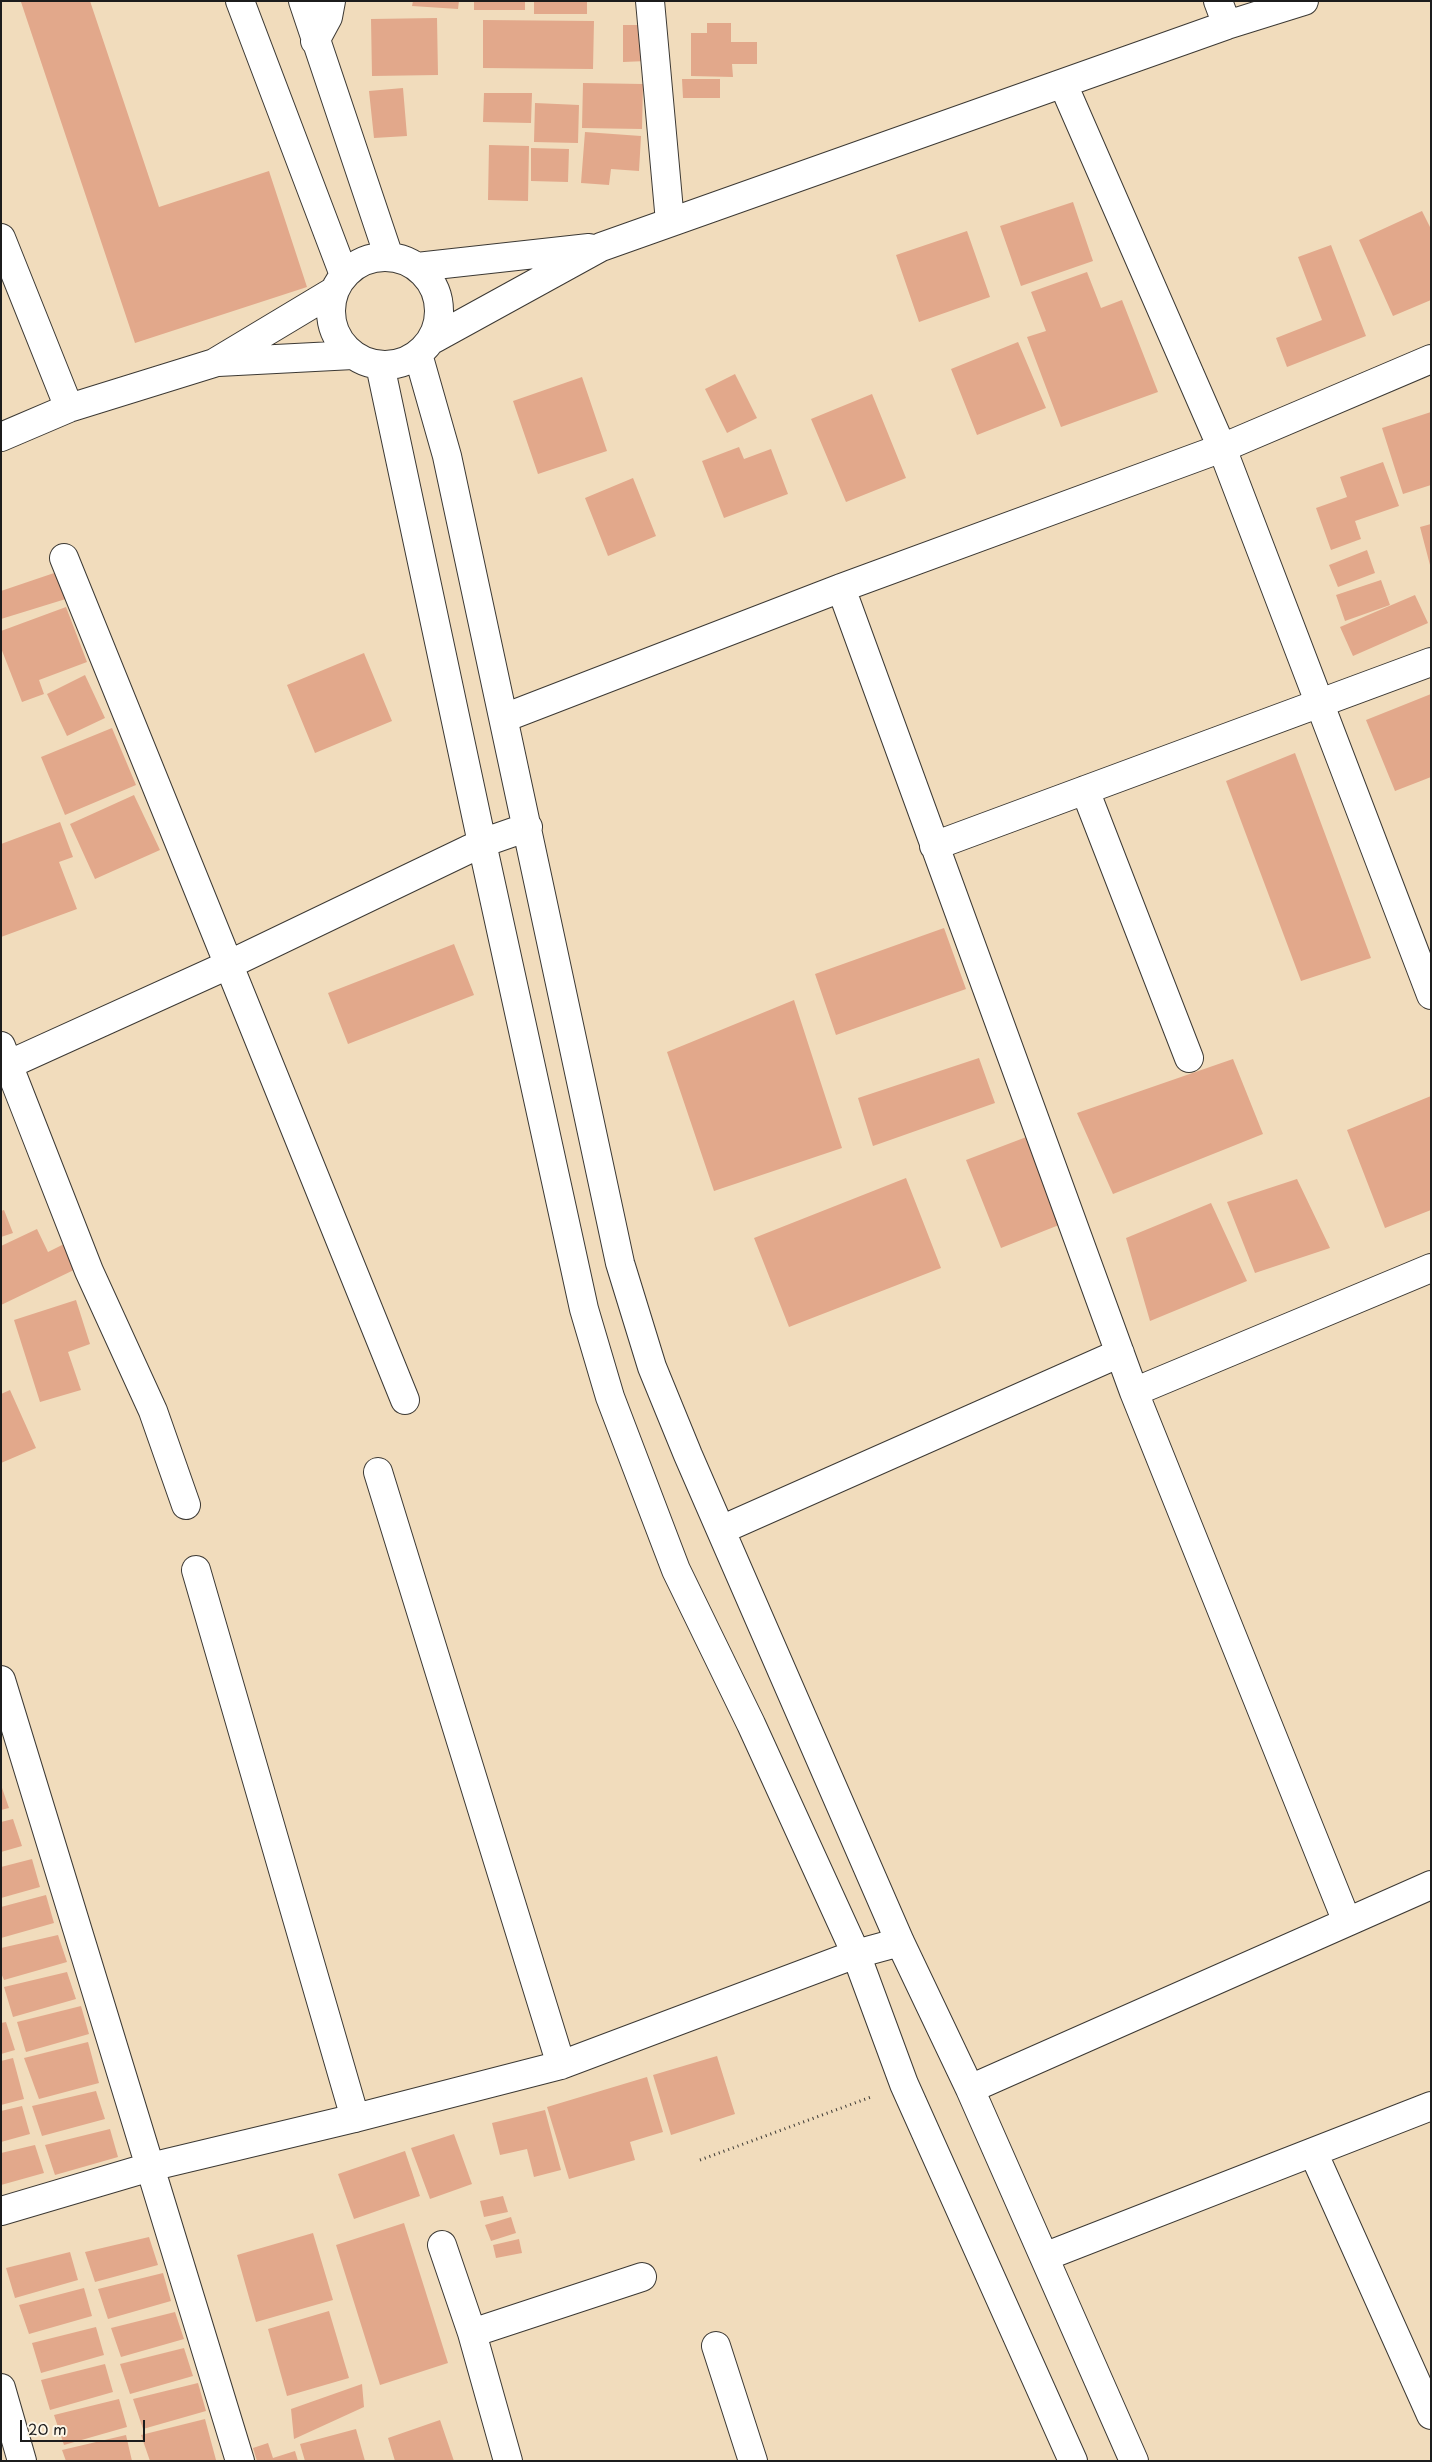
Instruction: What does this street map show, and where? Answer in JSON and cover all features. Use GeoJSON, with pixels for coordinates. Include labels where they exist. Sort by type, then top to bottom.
{"type":"FeatureCollection","features":[{"type":"Feature","properties":{"kind":"street"},"geometry":{"type":"LineString","coordinates":[[240,1],[339,283],[330,308],[332,326],[340,343],[353,355],[366,362],[380,365],[394,364],[424,348],[601,247],[1063,84],[1223,13],[1304,1]]}},
{"type":"Feature","properties":{"kind":"street"},"geometry":{"type":"LineString","coordinates":[[303,1],[388,257]]}},
{"type":"Feature","properties":{"kind":"street"},"geometry":{"type":"LineString","coordinates":[[315,41],[328,17],[331,1]]}},
{"type":"Feature","properties":{"kind":"street"},"geometry":{"type":"LineString","coordinates":[[650,1],[670,222]]}},
{"type":"Feature","properties":{"kind":"street"},"geometry":{"type":"LineString","coordinates":[[1063,84],[1222,448],[1431,995]]}},
{"type":"Feature","properties":{"kind":"street"},"geometry":{"type":"LineString","coordinates":[[1,238],[12,294],[69,408]]}},
{"type":"Feature","properties":{"kind":"street"},"geometry":{"type":"LineString","coordinates":[[214,363],[339,283],[357,264],[374,258],[388,257],[417,267],[601,247]]}},
{"type":"Feature","properties":{"kind":"street"},"geometry":{"type":"LineString","coordinates":[[417,267],[428,279],[436,294],[439,310],[437,326],[424,348],[620,1263],[652,1367],[900,1942],[970,2089],[1134,2461]]}},
{"type":"Feature","properties":{"kind":"street"},"geometry":{"type":"LineString","coordinates":[[1,437],[69,408],[214,363],[353,355]]}},
{"type":"Feature","properties":{"kind":"street"},"geometry":{"type":"LineString","coordinates":[[504,718],[842,588],[1222,448],[1431,359]]}},
{"type":"Feature","properties":{"kind":"street"},"geometry":{"type":"LineString","coordinates":[[380,365],[584,1308],[610,1397],[676,1570],[751,1724],[856,1954],[904,2084],[1072,2461]]}},
{"type":"Feature","properties":{"kind":"street"},"geometry":{"type":"LineString","coordinates":[[64,558],[405,1400]]}},
{"type":"Feature","properties":{"kind":"street"},"geometry":{"type":"LineString","coordinates":[[842,588],[934,846],[1134,1392],[1347,1922]]}},
{"type":"Feature","properties":{"kind":"street"},"geometry":{"type":"LineString","coordinates":[[934,846],[1431,662]]}},
{"type":"Feature","properties":{"kind":"street"},"geometry":{"type":"LineString","coordinates":[[1085,790],[1189,1058]]}},
{"type":"Feature","properties":{"kind":"street"},"geometry":{"type":"LineString","coordinates":[[186,1505],[153,1411],[89,1271],[4,1060],[228,965],[482,843],[528,827]]}},
{"type":"Feature","properties":{"kind":"street"},"geometry":{"type":"LineString","coordinates":[[1134,1392],[1431,1268]]}},
{"type":"Feature","properties":{"kind":"street"},"geometry":{"type":"LineString","coordinates":[[721,1530],[1120,1353]]}},
{"type":"Feature","properties":{"kind":"street"},"geometry":{"type":"LineString","coordinates":[[378,1472],[561,2065]]}},
{"type":"Feature","properties":{"kind":"street"},"geometry":{"type":"LineString","coordinates":[[196,1570],[355,2118]]}},
{"type":"Feature","properties":{"kind":"street"},"geometry":{"type":"LineString","coordinates":[[1,1680],[240,2461]]}},
{"type":"Feature","properties":{"kind":"street"},"geometry":{"type":"LineString","coordinates":[[970,2089],[1431,1885]]}},
{"type":"Feature","properties":{"kind":"street"},"geometry":{"type":"LineString","coordinates":[[1,2211],[150,2167],[355,2118],[561,2065],[856,1954],[900,1942]]}},
{"type":"Feature","properties":{"kind":"street"},"geometry":{"type":"LineString","coordinates":[[1044,2257],[1431,2106]]}},
{"type":"Feature","properties":{"kind":"street"},"geometry":{"type":"LineString","coordinates":[[1313,2152],[1431,2415]]}},
{"type":"Feature","properties":{"kind":"street"},"geometry":{"type":"LineString","coordinates":[[442,2245],[472,2333],[508,2461]]}},
{"type":"Feature","properties":{"kind":"street"},"geometry":{"type":"LineString","coordinates":[[472,2333],[642,2277]]}},
{"type":"Feature","properties":{"kind":"street"},"geometry":{"type":"LineString","coordinates":[[716,2346],[753,2461]]}},
{"type":"Feature","properties":{"kind":"street"},"geometry":{"type":"LineString","coordinates":[[1,2388],[22,2461]]}},
{"type":"Feature","properties":{"kind":"path"},"geometry":{"type":"LineString","coordinates":[[700,2160],[904,2084]]}},
{"type":"Feature","properties":{"kind":"building"},"geometry":{"type":"Polygon","coordinates":[[[90,1],[159,207],[269,171],[307,287],[135,343],[21,2],[90,1]]]}},
{"type":"Feature","properties":{"kind":"building"},"geometry":{"type":"Polygon","coordinates":[[[413,1],[459,1],[458,9],[412,6],[413,1]]]}},
{"type":"Feature","properties":{"kind":"building"},"geometry":{"type":"Polygon","coordinates":[[[474,1],[525,1],[525,10],[474,10],[474,1]]]}},
{"type":"Feature","properties":{"kind":"building"},"geometry":{"type":"Polygon","coordinates":[[[534,1],[587,1],[587,14],[534,14],[534,1]]]}},
{"type":"Feature","properties":{"kind":"building"},"geometry":{"type":"Polygon","coordinates":[[[437,18],[438,75],[372,76],[371,19],[437,18]]]}},
{"type":"Feature","properties":{"kind":"building"},"geometry":{"type":"Polygon","coordinates":[[[483,20],[594,21],[593,69],[483,68],[483,20]]]}},
{"type":"Feature","properties":{"kind":"building"},"geometry":{"type":"Polygon","coordinates":[[[707,23],[731,23],[731,42],[757,42],[757,64],[732,64],[733,77],[691,76],[691,33],[707,33],[707,23]]]}},
{"type":"Feature","properties":{"kind":"building"},"geometry":{"type":"Polygon","coordinates":[[[623,25],[647,25],[647,61],[623,62],[623,25]]]}},
{"type":"Feature","properties":{"kind":"building"},"geometry":{"type":"Polygon","coordinates":[[[682,79],[720,79],[720,98],[683,98],[682,79]]]}},
{"type":"Feature","properties":{"kind":"building"},"geometry":{"type":"Polygon","coordinates":[[[583,83],[643,84],[642,129],[582,128],[583,83]]]}},
{"type":"Feature","properties":{"kind":"building"},"geometry":{"type":"Polygon","coordinates":[[[403,88],[407,136],[374,138],[369,91],[403,88]]]}},
{"type":"Feature","properties":{"kind":"building"},"geometry":{"type":"Polygon","coordinates":[[[484,93],[532,93],[531,123],[483,122],[484,93]]]}},
{"type":"Feature","properties":{"kind":"building"},"geometry":{"type":"Polygon","coordinates":[[[535,103],[579,105],[578,143],[534,142],[535,103]]]}},
{"type":"Feature","properties":{"kind":"building"},"geometry":{"type":"Polygon","coordinates":[[[585,132],[641,136],[639,171],[611,169],[609,185],[581,183],[585,132]]]}},
{"type":"Feature","properties":{"kind":"building"},"geometry":{"type":"Polygon","coordinates":[[[489,145],[529,146],[528,201],[488,200],[489,145]]]}},
{"type":"Feature","properties":{"kind":"building"},"geometry":{"type":"Polygon","coordinates":[[[531,148],[569,149],[568,182],[531,181],[531,148]]]}},
{"type":"Feature","properties":{"kind":"building"},"geometry":{"type":"Polygon","coordinates":[[[1073,202],[1093,261],[1021,286],[1000,226],[1073,202]]]}},
{"type":"Feature","properties":{"kind":"building"},"geometry":{"type":"Polygon","coordinates":[[[1422,211],[1431,229],[1431,300],[1393,316],[1359,240],[1422,211]]]}},
{"type":"Feature","properties":{"kind":"building"},"geometry":{"type":"Polygon","coordinates":[[[967,231],[990,297],[919,322],[896,255],[967,231]]]}},
{"type":"Feature","properties":{"kind":"building"},"geometry":{"type":"Polygon","coordinates":[[[1331,245],[1366,336],[1287,367],[1276,338],[1322,320],[1298,257],[1331,245]]]}},
{"type":"Feature","properties":{"kind":"building"},"geometry":{"type":"Polygon","coordinates":[[[1087,272],[1101,308],[1122,300],[1158,392],[1061,427],[1027,337],[1046,331],[1031,292],[1087,272]]]}},
{"type":"Feature","properties":{"kind":"building"},"geometry":{"type":"Polygon","coordinates":[[[1018,342],[1046,408],[977,435],[951,369],[1018,342]]]}},
{"type":"Feature","properties":{"kind":"building"},"geometry":{"type":"Polygon","coordinates":[[[735,374],[757,418],[727,433],[705,389],[735,374]]]}},
{"type":"Feature","properties":{"kind":"building"},"geometry":{"type":"Polygon","coordinates":[[[582,377],[607,451],[538,474],[513,401],[582,377]]]}},
{"type":"Feature","properties":{"kind":"building"},"geometry":{"type":"Polygon","coordinates":[[[872,394],[906,478],[846,502],[811,419],[872,394]]]}},
{"type":"Feature","properties":{"kind":"building"},"geometry":{"type":"Polygon","coordinates":[[[1431,412],[1431,485],[1403,494],[1382,428],[1431,412]]]}},
{"type":"Feature","properties":{"kind":"building"},"geometry":{"type":"Polygon","coordinates":[[[739,447],[744,459],[771,449],[788,494],[724,518],[702,461],[739,447]]]}},
{"type":"Feature","properties":{"kind":"building"},"geometry":{"type":"Polygon","coordinates":[[[1383,462],[1399,506],[1355,521],[1361,539],[1331,550],[1316,508],[1347,497],[1340,477],[1383,462]]]}},
{"type":"Feature","properties":{"kind":"building"},"geometry":{"type":"Polygon","coordinates":[[[633,478],[656,536],[608,556],[585,498],[633,478]]]}},
{"type":"Feature","properties":{"kind":"building"},"geometry":{"type":"Polygon","coordinates":[[[1431,524],[1431,565],[1430,565],[1420,527],[1431,524]]]}},
{"type":"Feature","properties":{"kind":"building"},"geometry":{"type":"Polygon","coordinates":[[[1367,550],[1375,573],[1338,587],[1329,565],[1367,550]]]}},
{"type":"Feature","properties":{"kind":"building"},"geometry":{"type":"Polygon","coordinates":[[[60,571],[69,598],[1,619],[1,591],[60,571]]]}},
{"type":"Feature","properties":{"kind":"building"},"geometry":{"type":"Polygon","coordinates":[[[1381,580],[1390,605],[1345,621],[1336,595],[1381,580]]]}},
{"type":"Feature","properties":{"kind":"building"},"geometry":{"type":"Polygon","coordinates":[[[1415,595],[1428,623],[1353,656],[1340,627],[1415,595]]]}},
{"type":"Feature","properties":{"kind":"building"},"geometry":{"type":"Polygon","coordinates":[[[66,607],[87,662],[39,680],[44,694],[22,702],[1,648],[1,631],[66,607]]]}},
{"type":"Feature","properties":{"kind":"building"},"geometry":{"type":"Polygon","coordinates":[[[364,653],[392,721],[315,753],[287,685],[364,653]]]}},
{"type":"Feature","properties":{"kind":"building"},"geometry":{"type":"Polygon","coordinates":[[[85,675],[105,718],[67,736],[47,694],[85,675]]]}},
{"type":"Feature","properties":{"kind":"building"},"geometry":{"type":"Polygon","coordinates":[[[1431,694],[1431,777],[1395,791],[1366,720],[1431,694]]]}},
{"type":"Feature","properties":{"kind":"building"},"geometry":{"type":"Polygon","coordinates":[[[112,728],[136,785],[65,815],[41,757],[112,728]]]}},
{"type":"Feature","properties":{"kind":"building"},"geometry":{"type":"Polygon","coordinates":[[[1295,753],[1371,958],[1301,981],[1226,781],[1295,753]]]}},
{"type":"Feature","properties":{"kind":"building"},"geometry":{"type":"Polygon","coordinates":[[[134,795],[160,850],[95,879],[70,824],[134,795]]]}},
{"type":"Feature","properties":{"kind":"building"},"geometry":{"type":"Polygon","coordinates":[[[60,822],[73,857],[59,862],[77,909],[1,937],[1,844],[60,822]]]}},
{"type":"Feature","properties":{"kind":"building"},"geometry":{"type":"Polygon","coordinates":[[[944,928],[966,989],[836,1035],[815,974],[944,928]]]}},
{"type":"Feature","properties":{"kind":"building"},"geometry":{"type":"Polygon","coordinates":[[[454,944],[474,995],[348,1044],[328,993],[454,944]]]}},
{"type":"Feature","properties":{"kind":"building"},"geometry":{"type":"Polygon","coordinates":[[[794,1000],[842,1148],[714,1191],[667,1052],[794,1000]]]}},
{"type":"Feature","properties":{"kind":"building"},"geometry":{"type":"Polygon","coordinates":[[[979,1058],[995,1103],[873,1146],[858,1098],[979,1058]]]}},
{"type":"Feature","properties":{"kind":"building"},"geometry":{"type":"Polygon","coordinates":[[[1233,1059],[1263,1134],[1113,1194],[1077,1113],[1233,1059]]]}},
{"type":"Feature","properties":{"kind":"building"},"geometry":{"type":"Polygon","coordinates":[[[1431,1096],[1431,1210],[1385,1228],[1347,1130],[1431,1096]]]}},
{"type":"Feature","properties":{"kind":"building"},"geometry":{"type":"Polygon","coordinates":[[[1029,1136],[1064,1223],[1001,1248],[966,1160],[1029,1136]]]}},
{"type":"Feature","properties":{"kind":"building"},"geometry":{"type":"Polygon","coordinates":[[[906,1178],[941,1268],[789,1327],[754,1238],[906,1178]]]}},
{"type":"Feature","properties":{"kind":"building"},"geometry":{"type":"Polygon","coordinates":[[[1297,1179],[1330,1248],[1255,1273],[1227,1202],[1297,1179]]]}},
{"type":"Feature","properties":{"kind":"building"},"geometry":{"type":"Polygon","coordinates":[[[1211,1203],[1247,1281],[1150,1321],[1126,1238],[1211,1203]]]}},
{"type":"Feature","properties":{"kind":"building"},"geometry":{"type":"Polygon","coordinates":[[[4,1210],[13,1233],[1,1237],[1,1211],[4,1210]]]}},
{"type":"Feature","properties":{"kind":"building"},"geometry":{"type":"Polygon","coordinates":[[[37,1229],[48,1252],[66,1243],[78,1268],[1,1305],[1,1246],[37,1229]]]}},
{"type":"Feature","properties":{"kind":"building"},"geometry":{"type":"Polygon","coordinates":[[[76,1300],[90,1344],[68,1352],[81,1390],[40,1402],[14,1320],[76,1300]]]}},
{"type":"Feature","properties":{"kind":"building"},"geometry":{"type":"Polygon","coordinates":[[[10,1390],[36,1448],[1,1463],[1,1394],[10,1390]]]}},
{"type":"Feature","properties":{"kind":"building"},"geometry":{"type":"Polygon","coordinates":[[[1,1785],[9,1808],[1,1810],[1,1785]]]}},
{"type":"Feature","properties":{"kind":"building"},"geometry":{"type":"Polygon","coordinates":[[[13,1819],[22,1846],[1,1852],[1,1822],[13,1819]]]}},
{"type":"Feature","properties":{"kind":"building"},"geometry":{"type":"Polygon","coordinates":[[[32,1859],[40,1887],[1,1898],[1,1867],[32,1859]]]}},
{"type":"Feature","properties":{"kind":"building"},"geometry":{"type":"Polygon","coordinates":[[[46,1895],[54,1923],[1,1938],[1,1907],[46,1895]]]}},
{"type":"Feature","properties":{"kind":"building"},"geometry":{"type":"Polygon","coordinates":[[[58,1935],[67,1962],[4,1980],[1,1973],[1,1948],[58,1935]]]}},
{"type":"Feature","properties":{"kind":"building"},"geometry":{"type":"Polygon","coordinates":[[[67,1972],[76,1999],[13,2017],[4,1987],[67,1972]]]}},
{"type":"Feature","properties":{"kind":"building"},"geometry":{"type":"Polygon","coordinates":[[[81,2006],[89,2034],[26,2052],[17,2022],[81,2006]]]}},
{"type":"Feature","properties":{"kind":"building"},"geometry":{"type":"Polygon","coordinates":[[[6,2022],[15,2050],[1,2054],[1,2023],[6,2022]]]}},
{"type":"Feature","properties":{"kind":"building"},"geometry":{"type":"Polygon","coordinates":[[[88,2042],[99,2083],[39,2099],[24,2058],[88,2042]]]}},
{"type":"Feature","properties":{"kind":"building"},"geometry":{"type":"Polygon","coordinates":[[[717,2056],[735,2114],[671,2135],[653,2075],[717,2056]]]}},
{"type":"Feature","properties":{"kind":"building"},"geometry":{"type":"Polygon","coordinates":[[[13,2058],[24,2099],[1,2105],[1,2061],[13,2058]]]}},
{"type":"Feature","properties":{"kind":"building"},"geometry":{"type":"Polygon","coordinates":[[[647,2077],[663,2132],[630,2142],[635,2160],[569,2179],[547,2107],[647,2077]]]}},
{"type":"Feature","properties":{"kind":"building"},"geometry":{"type":"Polygon","coordinates":[[[96,2091],[105,2119],[42,2136],[32,2106],[96,2091]]]}},
{"type":"Feature","properties":{"kind":"building"},"geometry":{"type":"Polygon","coordinates":[[[22,2106],[30,2134],[1,2142],[1,2111],[22,2106]]]}},
{"type":"Feature","properties":{"kind":"building"},"geometry":{"type":"Polygon","coordinates":[[[545,2110],[561,2170],[534,2177],[527,2149],[500,2155],[492,2123],[545,2110]]]}},
{"type":"Feature","properties":{"kind":"building"},"geometry":{"type":"Polygon","coordinates":[[[110,2129],[118,2157],[55,2175],[45,2145],[110,2129]]]}},
{"type":"Feature","properties":{"kind":"building"},"geometry":{"type":"Polygon","coordinates":[[[454,2134],[472,2184],[430,2199],[411,2148],[454,2134]]]}},
{"type":"Feature","properties":{"kind":"building"},"geometry":{"type":"Polygon","coordinates":[[[35,2145],[44,2173],[1,2185],[1,2153],[35,2145]]]}},
{"type":"Feature","properties":{"kind":"building"},"geometry":{"type":"Polygon","coordinates":[[[405,2151],[420,2196],[354,2219],[338,2174],[405,2151]]]}},
{"type":"Feature","properties":{"kind":"building"},"geometry":{"type":"Polygon","coordinates":[[[503,2196],[508,2212],[484,2217],[480,2201],[503,2196]]]}},
{"type":"Feature","properties":{"kind":"building"},"geometry":{"type":"Polygon","coordinates":[[[511,2217],[516,2233],[491,2241],[485,2225],[511,2217]]]}},
{"type":"Feature","properties":{"kind":"building"},"geometry":{"type":"Polygon","coordinates":[[[404,2223],[448,2363],[380,2385],[336,2245],[404,2223]]]}},
{"type":"Feature","properties":{"kind":"building"},"geometry":{"type":"Polygon","coordinates":[[[313,2233],[333,2300],[256,2322],[237,2255],[313,2233]]]}},
{"type":"Feature","properties":{"kind":"building"},"geometry":{"type":"Polygon","coordinates":[[[149,2237],[158,2265],[95,2282],[85,2252],[149,2237]]]}},
{"type":"Feature","properties":{"kind":"building"},"geometry":{"type":"Polygon","coordinates":[[[519,2239],[522,2253],[496,2258],[493,2245],[519,2239]]]}},
{"type":"Feature","properties":{"kind":"building"},"geometry":{"type":"Polygon","coordinates":[[[70,2252],[78,2280],[15,2298],[6,2268],[70,2252]]]}},
{"type":"Feature","properties":{"kind":"building"},"geometry":{"type":"Polygon","coordinates":[[[163,2273],[171,2301],[108,2319],[98,2289],[163,2273]]]}},
{"type":"Feature","properties":{"kind":"building"},"geometry":{"type":"Polygon","coordinates":[[[84,2288],[92,2316],[29,2334],[19,2305],[84,2288]]]}},
{"type":"Feature","properties":{"kind":"building"},"geometry":{"type":"Polygon","coordinates":[[[329,2311],[349,2378],[287,2396],[268,2329],[329,2311]]]}},
{"type":"Feature","properties":{"kind":"building"},"geometry":{"type":"Polygon","coordinates":[[[175,2312],[184,2339],[121,2357],[111,2328],[175,2312]]]}},
{"type":"Feature","properties":{"kind":"building"},"geometry":{"type":"Polygon","coordinates":[[[96,2327],[104,2355],[41,2373],[32,2343],[96,2327]]]}},
{"type":"Feature","properties":{"kind":"building"},"geometry":{"type":"Polygon","coordinates":[[[184,2348],[193,2376],[130,2394],[120,2364],[184,2348]]]}},
{"type":"Feature","properties":{"kind":"building"},"geometry":{"type":"Polygon","coordinates":[[[105,2364],[113,2392],[50,2410],[41,2380],[105,2364]]]}},
{"type":"Feature","properties":{"kind":"building"},"geometry":{"type":"Polygon","coordinates":[[[198,2383],[206,2411],[143,2429],[133,2399],[198,2383]]]}},
{"type":"Feature","properties":{"kind":"building"},"geometry":{"type":"Polygon","coordinates":[[[362,2384],[364,2407],[294,2439],[291,2409],[362,2384]]]}},
{"type":"Feature","properties":{"kind":"building"},"geometry":{"type":"Polygon","coordinates":[[[119,2399],[127,2427],[64,2445],[54,2415],[119,2399]]]}},
{"type":"Feature","properties":{"kind":"building"},"geometry":{"type":"Polygon","coordinates":[[[205,2419],[216,2460],[150,2461],[141,2435],[205,2419]]]}},
{"type":"Feature","properties":{"kind":"building"},"geometry":{"type":"Polygon","coordinates":[[[440,2420],[454,2461],[395,2461],[388,2438],[440,2420]]]}},
{"type":"Feature","properties":{"kind":"building"},"geometry":{"type":"Polygon","coordinates":[[[356,2429],[365,2461],[305,2461],[300,2444],[356,2429]]]}},
{"type":"Feature","properties":{"kind":"building"},"geometry":{"type":"Polygon","coordinates":[[[126,2435],[132,2461],[66,2461],[62,2450],[126,2435]]]}},
{"type":"Feature","properties":{"kind":"building"},"geometry":{"type":"Polygon","coordinates":[[[268,2443],[273,2458],[295,2451],[298,2461],[257,2461],[253,2448],[268,2443]]]}}]}
